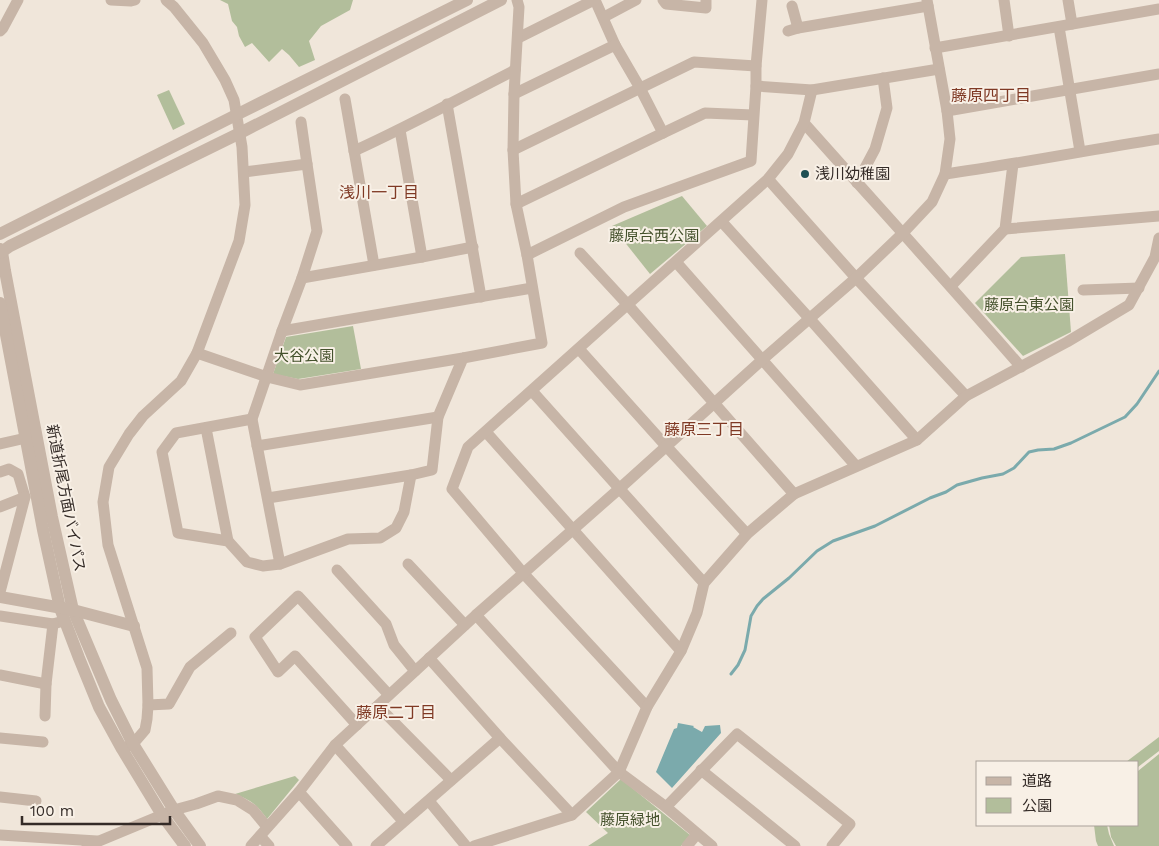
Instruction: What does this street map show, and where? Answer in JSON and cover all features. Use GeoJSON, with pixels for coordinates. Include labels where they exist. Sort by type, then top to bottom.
{"type":"FeatureCollection","features":[{"type":"Feature","properties":{"kind":"street"},"geometry":{"type":"LineString","coordinates":[[0,31],[18,0]]}},
{"type":"Feature","properties":{"kind":"street"},"geometry":{"type":"LineString","coordinates":[[111,0],[135,0]]}},
{"type":"Feature","properties":{"kind":"street"},"geometry":{"type":"LineString","coordinates":[[127,746],[145,730],[148,705],[147,668],[108,545],[103,502],[109,468],[129,434],[143,416],[182,381],[197,353],[239,241],[245,205],[242,147],[234,100],[225,80],[203,43],[166,0]]}},
{"type":"Feature","properties":{"kind":"street"},"geometry":{"type":"LineString","coordinates":[[0,234],[236,114],[467,0]]}},
{"type":"Feature","properties":{"kind":"street"},"geometry":{"type":"LineString","coordinates":[[1,251],[240,133],[501,0]]}},
{"type":"Feature","properties":{"kind":"street"},"geometry":{"type":"LineString","coordinates":[[197,353],[267,377],[300,385],[542,343],[516,204],[513,150],[515,70],[518,38],[517,0]]}},
{"type":"Feature","properties":{"kind":"street"},"geometry":{"type":"LineString","coordinates":[[518,38],[594,0],[604,17],[615,45],[663,133]]}},
{"type":"Feature","properties":{"kind":"street"},"geometry":{"type":"LineString","coordinates":[[604,17],[636,0]]}},
{"type":"Feature","properties":{"kind":"street"},"geometry":{"type":"LineString","coordinates":[[663,0],[666,4],[706,8],[706,0]]}},
{"type":"Feature","properties":{"kind":"street"},"geometry":{"type":"LineString","coordinates":[[527,255],[624,206],[751,161],[762,0]]}},
{"type":"Feature","properties":{"kind":"street"},"geometry":{"type":"LineString","coordinates":[[1004,0],[1009,36]]}},
{"type":"Feature","properties":{"kind":"street"},"geometry":{"type":"LineString","coordinates":[[1068,0],[1072,24]]}},
{"type":"Feature","properties":{"kind":"street"},"geometry":{"type":"LineString","coordinates":[[251,846],[300,792],[334,745],[476,615],[856,278],[932,202],[945,174],[950,139],[947,110],[928,3],[793,29],[792,6]]}},
{"type":"Feature","properties":{"kind":"street"},"geometry":{"type":"LineString","coordinates":[[935,48],[1159,9]]}},
{"type":"Feature","properties":{"kind":"street"},"geometry":{"type":"LineString","coordinates":[[1059,27],[1080,151]]}},
{"type":"Feature","properties":{"kind":"street"},"geometry":{"type":"LineString","coordinates":[[514,94],[615,45]]}},
{"type":"Feature","properties":{"kind":"street"},"geometry":{"type":"LineString","coordinates":[[513,150],[694,62],[756,66]]}},
{"type":"Feature","properties":{"kind":"street"},"geometry":{"type":"LineString","coordinates":[[756,86],[812,90],[939,69]]}},
{"type":"Feature","properties":{"kind":"street"},"geometry":{"type":"LineString","coordinates":[[354,151],[400,130],[515,70]]}},
{"type":"Feature","properties":{"kind":"street"},"geometry":{"type":"LineString","coordinates":[[947,110],[1159,74]]}},
{"type":"Feature","properties":{"kind":"street"},"geometry":{"type":"LineString","coordinates":[[857,182],[875,149],[887,108],[883,78]]}},
{"type":"Feature","properties":{"kind":"street"},"geometry":{"type":"LineString","coordinates":[[647,707],[524,574],[452,490],[468,447],[768,180],[788,154],[804,123],[812,90]]}},
{"type":"Feature","properties":{"kind":"street"},"geometry":{"type":"LineString","coordinates":[[344,99],[374,265]]}},
{"type":"Feature","properties":{"kind":"street"},"geometry":{"type":"LineString","coordinates":[[447,104],[482,296]]}},
{"type":"Feature","properties":{"kind":"street"},"geometry":{"type":"LineString","coordinates":[[516,204],[705,113],[754,115]]}},
{"type":"Feature","properties":{"kind":"street"},"geometry":{"type":"LineString","coordinates":[[280,564],[252,419],[317,231],[301,122]]}},
{"type":"Feature","properties":{"kind":"street"},"geometry":{"type":"LineString","coordinates":[[804,123],[902,234],[951,286],[1021,367]]}},
{"type":"Feature","properties":{"kind":"street"},"geometry":{"type":"LineString","coordinates":[[400,130],[422,257]]}},
{"type":"Feature","properties":{"kind":"street"},"geometry":{"type":"LineString","coordinates":[[945,174],[1159,139]]}},
{"type":"Feature","properties":{"kind":"street"},"geometry":{"type":"LineString","coordinates":[[244,172],[307,164]]}},
{"type":"Feature","properties":{"kind":"street"},"geometry":{"type":"LineString","coordinates":[[951,286],[1005,229],[1013,164]]}},
{"type":"Feature","properties":{"kind":"street"},"geometry":{"type":"LineString","coordinates":[[768,180],[966,396]]}},
{"type":"Feature","properties":{"kind":"street"},"geometry":{"type":"LineString","coordinates":[[1005,229],[1159,216]]}},
{"type":"Feature","properties":{"kind":"street"},"geometry":{"type":"LineString","coordinates":[[722,222],[917,440]]}},
{"type":"Feature","properties":{"kind":"street"},"geometry":{"type":"LineString","coordinates":[[474,846],[572,815],[619,772],[647,707],[681,651],[697,613],[704,583],[747,534],[794,494],[917,440],[966,396],[1067,342],[1129,305],[1155,257],[1159,238]]}},
{"type":"Feature","properties":{"kind":"street"},"geometry":{"type":"LineString","coordinates":[[302,278],[473,247]]}},
{"type":"Feature","properties":{"kind":"street","name":"新道折尾方面バイパス"},"geometry":{"type":"LineString","coordinates":[[1,251],[52,517],[66,613],[111,700],[127,746],[168,812]]}},
{"type":"Feature","properties":{"kind":"street"},"geometry":{"type":"LineString","coordinates":[[580,253],[794,494]]}},
{"type":"Feature","properties":{"kind":"street"},"geometry":{"type":"LineString","coordinates":[[676,262],[856,466]]}},
{"type":"Feature","properties":{"kind":"street"},"geometry":{"type":"LineString","coordinates":[[282,331],[532,288]]}},
{"type":"Feature","properties":{"kind":"street"},"geometry":{"type":"LineString","coordinates":[[1083,290],[1139,288]]}},
{"type":"Feature","properties":{"kind":"street"},"geometry":{"type":"LineString","coordinates":[[0,304],[43,530],[66,613]]}},
{"type":"Feature","properties":{"kind":"street"},"geometry":{"type":"LineString","coordinates":[[579,349],[747,534]]}},
{"type":"Feature","properties":{"kind":"street"},"geometry":{"type":"LineString","coordinates":[[268,498],[412,475],[432,470],[438,417],[463,358]]}},
{"type":"Feature","properties":{"kind":"street"},"geometry":{"type":"LineString","coordinates":[[532,392],[704,583]]}},
{"type":"Feature","properties":{"kind":"street"},"geometry":{"type":"LineString","coordinates":[[257,446],[438,417]]}},
{"type":"Feature","properties":{"kind":"street"},"geometry":{"type":"LineString","coordinates":[[228,541],[178,533],[162,452],[176,433],[252,419]]}},
{"type":"Feature","properties":{"kind":"street"},"geometry":{"type":"LineString","coordinates":[[206,428],[228,541],[248,562],[263,566],[280,564],[348,539],[380,538],[396,528],[404,512],[412,475]]}},
{"type":"Feature","properties":{"kind":"street"},"geometry":{"type":"LineString","coordinates":[[486,432],[681,651]]}},
{"type":"Feature","properties":{"kind":"street"},"geometry":{"type":"LineString","coordinates":[[0,444],[26,438]]}},
{"type":"Feature","properties":{"kind":"street"},"geometry":{"type":"LineString","coordinates":[[0,472],[9,469],[18,474],[25,496],[0,592]]}},
{"type":"Feature","properties":{"kind":"street"},"geometry":{"type":"LineString","coordinates":[[0,507],[25,496]]}},
{"type":"Feature","properties":{"kind":"street"},"geometry":{"type":"LineString","coordinates":[[408,564],[465,626]]}},
{"type":"Feature","properties":{"kind":"street"},"geometry":{"type":"LineString","coordinates":[[337,570],[386,624],[394,645],[415,671]]}},
{"type":"Feature","properties":{"kind":"street"},"geometry":{"type":"LineString","coordinates":[[0,596],[66,613],[134,626]]}},
{"type":"Feature","properties":{"kind":"street"},"geometry":{"type":"LineString","coordinates":[[357,725],[295,656],[278,672],[255,637],[298,596],[389,695]]}},
{"type":"Feature","properties":{"kind":"street"},"geometry":{"type":"LineString","coordinates":[[45,716],[46,684],[53,624],[66,613]]}},
{"type":"Feature","properties":{"kind":"street"},"geometry":{"type":"LineString","coordinates":[[476,615],[619,772],[666,807],[712,846]]}},
{"type":"Feature","properties":{"kind":"street"},"geometry":{"type":"LineString","coordinates":[[0,616],[53,624]]}},
{"type":"Feature","properties":{"kind":"street"},"geometry":{"type":"LineString","coordinates":[[148,705],[169,704],[190,667],[231,632]]}},
{"type":"Feature","properties":{"kind":"street"},"geometry":{"type":"LineString","coordinates":[[429,658],[572,815]]}},
{"type":"Feature","properties":{"kind":"street"},"geometry":{"type":"LineString","coordinates":[[0,675],[46,684]]}},
{"type":"Feature","properties":{"kind":"street"},"geometry":{"type":"LineString","coordinates":[[378,706],[451,780]]}},
{"type":"Feature","properties":{"kind":"street"},"geometry":{"type":"LineString","coordinates":[[666,807],[737,734],[850,824],[832,846]]}},
{"type":"Feature","properties":{"kind":"street"},"geometry":{"type":"LineString","coordinates":[[0,738],[42,742]]}},
{"type":"Feature","properties":{"kind":"street"},"geometry":{"type":"LineString","coordinates":[[376,846],[500,738]]}},
{"type":"Feature","properties":{"kind":"street"},"geometry":{"type":"LineString","coordinates":[[334,745],[403,821]]}},
{"type":"Feature","properties":{"kind":"street"},"geometry":{"type":"LineString","coordinates":[[701,770],[795,846]]}},
{"type":"Feature","properties":{"kind":"street"},"geometry":{"type":"LineString","coordinates":[[300,792],[347,846]]}},
{"type":"Feature","properties":{"kind":"street"},"geometry":{"type":"LineString","coordinates":[[86,846],[168,812],[218,796],[237,800],[253,810],[264,831],[269,846]]}},
{"type":"Feature","properties":{"kind":"street"},"geometry":{"type":"LineString","coordinates":[[0,797],[36,801]]}},
{"type":"Feature","properties":{"kind":"street"},"geometry":{"type":"LineString","coordinates":[[429,801],[466,846]]}},
{"type":"Feature","properties":{"kind":"street"},"geometry":{"type":"LineString","coordinates":[[168,812],[185,846]]}},
{"type":"Feature","properties":{"kind":"street"},"geometry":{"type":"LineString","coordinates":[[168,812],[200,846]]}},
{"type":"Feature","properties":{"kind":"street"},"geometry":{"type":"LineString","coordinates":[[687,846],[697,834]]}},
{"type":"Feature","properties":{"kind":"street"},"geometry":{"type":"LineString","coordinates":[[0,835],[98,841]]}},
{"type":"Feature","properties":{"kind":"green space"},"geometry":{"type":"Polygon","coordinates":[[[220,0],[353,0],[350,10],[321,26],[309,41],[315,60],[299,67],[282,49],[269,62],[252,43],[245,47],[237,27],[232,21],[228,4],[220,0]]]}},
{"type":"Feature","properties":{"kind":"green space"},"geometry":{"type":"Polygon","coordinates":[[[169,90],[185,124],[173,130],[157,95],[169,90]]]}},
{"type":"Feature","properties":{"kind":"green space","name":"藤原台西公園"},"geometry":{"type":"Polygon","coordinates":[[[682,196],[707,226],[650,274],[612,226],[682,196]]]}},
{"type":"Feature","properties":{"kind":"green space","name":"藤原台東公園"},"geometry":{"type":"Polygon","coordinates":[[[1065,254],[1071,332],[1023,356],[975,303],[1021,257],[1065,254]]]}},
{"type":"Feature","properties":{"kind":"green space","name":"大谷公園"},"geometry":{"type":"Polygon","coordinates":[[[353,326],[361,369],[298,379],[273,374],[286,337],[353,326]]]}},
{"type":"Feature","properties":{"kind":"green space"},"geometry":{"type":"Polygon","coordinates":[[[1159,737],[1159,751],[1139,766],[1139,761],[1127,761],[1159,737]]]}},
{"type":"Feature","properties":{"kind":"green space"},"geometry":{"type":"Polygon","coordinates":[[[1159,754],[1159,846],[1116,846],[1111,837],[1109,826],[1139,826],[1139,770],[1159,754]]]}},
{"type":"Feature","properties":{"kind":"green space"},"geometry":{"type":"Polygon","coordinates":[[[295,776],[299,780],[267,819],[253,804],[235,794],[295,776]]]}},
{"type":"Feature","properties":{"kind":"green space","name":"藤原緑地"},"geometry":{"type":"Polygon","coordinates":[[[621,779],[690,835],[681,846],[588,846],[608,833],[586,812],[621,779]]]}},
{"type":"Feature","properties":{"kind":"green space"},"geometry":{"type":"Polygon","coordinates":[[[1094,826],[1107,826],[1114,846],[1098,846],[1094,826]]]}},
{"type":"Feature","properties":{"kind":"water"},"geometry":{"type":"Polygon","coordinates":[[[678,723],[694,726],[702,732],[705,726],[720,725],[721,733],[672,788],[656,772],[678,723]]]}},
{"type":"Feature","properties":{"kind":"waterway"},"geometry":{"type":"LineString","coordinates":[[731,674],[738,665],[745,650],[751,616],[757,606],[817,551],[833,541],[875,526],[957,485],[1003,474],[1014,468],[1029,452],[1054,449],[1071,443],[1125,417],[1137,404],[1159,371]]}},
{"type":"Feature","properties":{"kind":"place","name":"浅川幼稚園"},"geometry":{"type":"Point","coordinates":[805,174]}},
{"type":"Feature","properties":{"kind":"district","name":"藤原四丁目"},"geometry":{"type":"Point","coordinates":[991,95]}},
{"type":"Feature","properties":{"kind":"district","name":"浅川一丁目"},"geometry":{"type":"Point","coordinates":[379,192]}},
{"type":"Feature","properties":{"kind":"district","name":"藤原三丁目"},"geometry":{"type":"Point","coordinates":[704,429]}},
{"type":"Feature","properties":{"kind":"district","name":"藤原二丁目"},"geometry":{"type":"Point","coordinates":[396,712]}}]}
